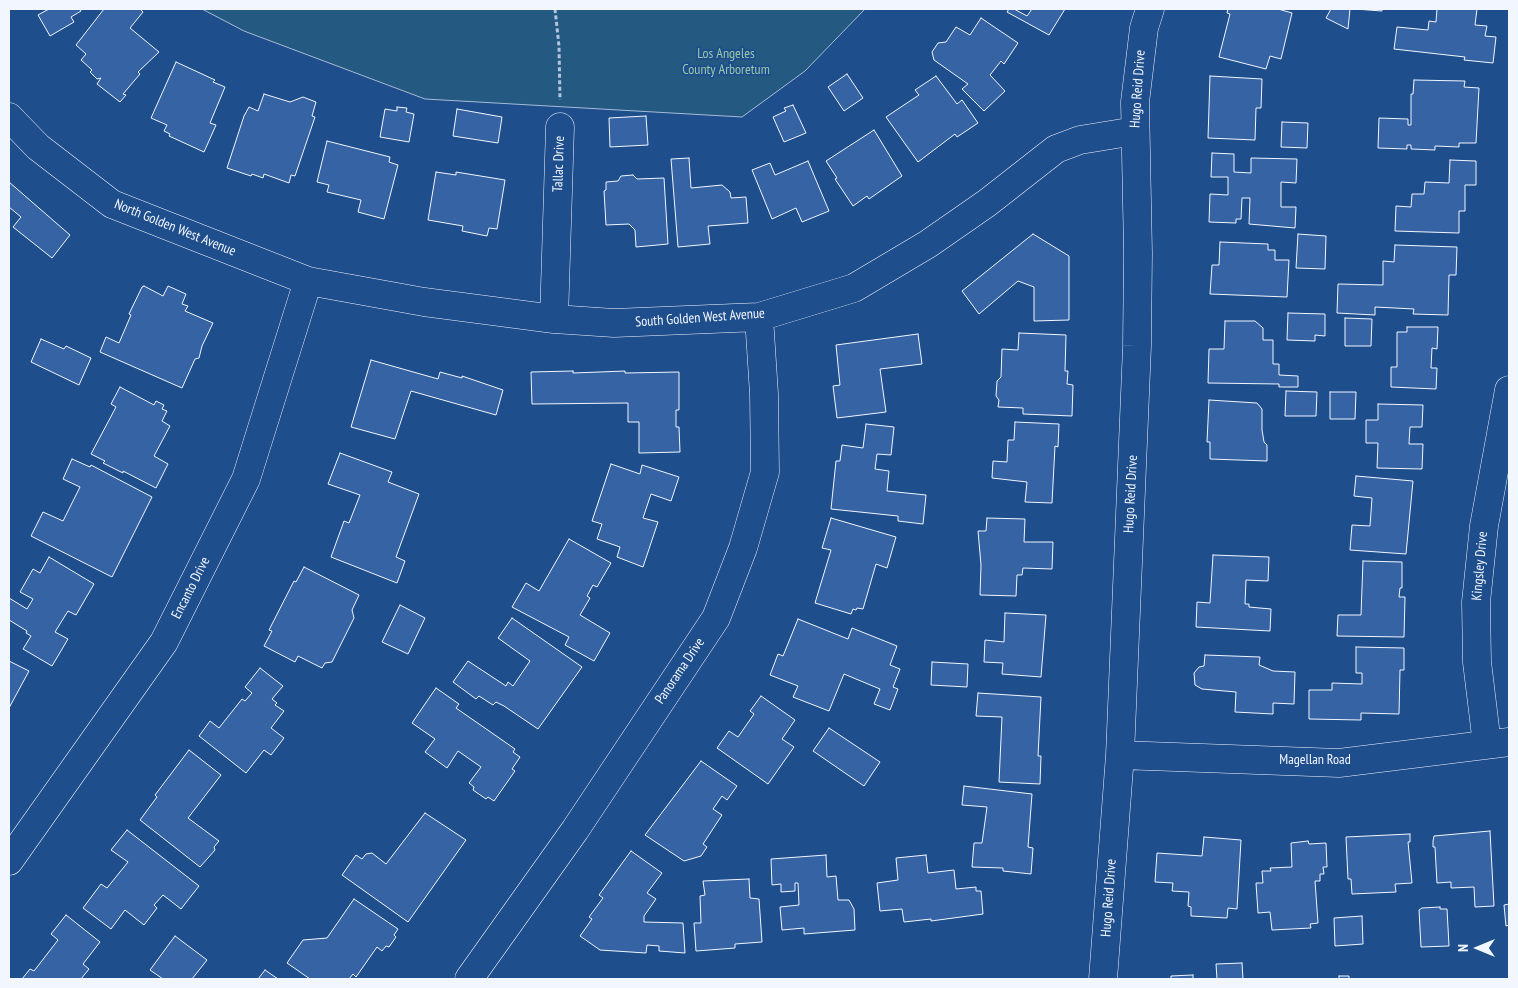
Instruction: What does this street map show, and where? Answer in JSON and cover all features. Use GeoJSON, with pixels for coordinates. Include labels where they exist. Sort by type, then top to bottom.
{"type":"FeatureCollection","features":[{"type":"Feature","properties":{"kind":"street","name":"Hugo Reid Drive"},"geometry":{"type":"LineString","coordinates":[[1103,979],[1120,754],[1137,346],[1138,253],[1135,102],[1144,28],[1150,9]]}},
{"type":"Feature","properties":{"kind":"street","name":"North Golden West Avenue"},"geometry":{"type":"LineString","coordinates":[[9,117],[38,147],[112,204],[308,281]]}},
{"type":"Feature","properties":{"kind":"street","name":"Tallac Drive"},"geometry":{"type":"LineString","coordinates":[[554,319],[560,127]]}},
{"type":"Feature","properties":{"kind":"street","name":"South Golden West Avenue"},"geometry":{"type":"LineString","coordinates":[[308,281],[424,302],[554,319],[614,323],[759,317],[854,288],[928,244],[988,203],[1056,149],[1080,140],[1135,132]]}},
{"type":"Feature","properties":{"kind":"street","name":"Encanto Drive"},"geometry":{"type":"LineString","coordinates":[[9,861],[164,642],[246,479],[308,281]]}},
{"type":"Feature","properties":{"kind":"street","name":"Panorama Drive"},"geometry":{"type":"LineString","coordinates":[[469,979],[574,830],[716,618],[743,548],[765,472],[764,394],[759,317]]}},
{"type":"Feature","properties":{"kind":"street","name":"Kingsley Drive"},"geometry":{"type":"LineString","coordinates":[[1498,743],[1477,662],[1476,602],[1484,526],[1509,390]]}},
{"type":"Feature","properties":{"kind":"street","name":"Magellan Road"},"geometry":{"type":"LineString","coordinates":[[1120,754],[1339,763],[1498,743]]}},
{"type":"Feature","properties":{"kind":"path","name":"Tallac Drive"},"geometry":{"type":"LineString","coordinates":[[555,9],[559,46],[560,127]]}},
{"type":"Feature","properties":{"kind":"green space","name":"Los Angeles County Arboretum"},"geometry":{"type":"Polygon","coordinates":[[[202,9],[865,9],[805,71],[742,117],[425,99],[244,31],[202,9]]]}},
{"type":"Feature","properties":{"kind":"building"},"geometry":{"type":"Polygon","coordinates":[[[49,9],[80,9],[81,11],[71,17],[74,22],[50,36],[38,15],[49,9]]]}},
{"type":"Feature","properties":{"kind":"building"},"geometry":{"type":"Polygon","coordinates":[[[104,9],[140,9],[143,12],[130,28],[159,52],[138,72],[140,74],[123,94],[126,95],[120,102],[97,84],[101,78],[97,79],[90,72],[92,70],[81,60],[86,54],[76,45],[104,9]]]}},
{"type":"Feature","properties":{"kind":"building"},"geometry":{"type":"Polygon","coordinates":[[[1009,9],[1014,9],[1027,16],[1032,9],[1065,9],[1049,35],[1007,12],[1009,9]]]}},
{"type":"Feature","properties":{"kind":"building"},"geometry":{"type":"Polygon","coordinates":[[[1228,9],[1278,9],[1292,13],[1281,59],[1270,56],[1266,69],[1219,57],[1230,14],[1227,13],[1228,9]]]}},
{"type":"Feature","properties":{"kind":"building"},"geometry":{"type":"Polygon","coordinates":[[[1331,9],[1350,9],[1348,29],[1326,18],[1331,9]]]}},
{"type":"Feature","properties":{"kind":"building"},"geometry":{"type":"Polygon","coordinates":[[[1355,9],[1382,9],[1382,11],[1355,9]]]}},
{"type":"Feature","properties":{"kind":"building"},"geometry":{"type":"Polygon","coordinates":[[[1437,9],[1477,9],[1475,25],[1487,26],[1485,36],[1496,37],[1493,63],[1464,60],[1465,57],[1394,49],[1397,27],[1428,30],[1429,21],[1436,22],[1437,9]]]}},
{"type":"Feature","properties":{"kind":"building"},"geometry":{"type":"Polygon","coordinates":[[[981,18],[1018,43],[1004,64],[1001,61],[990,75],[1005,91],[984,111],[962,89],[968,84],[934,60],[932,52],[938,43],[946,42],[956,27],[970,35],[981,18]]]}},
{"type":"Feature","properties":{"kind":"building"},"geometry":{"type":"Polygon","coordinates":[[[176,62],[215,80],[213,82],[225,87],[210,123],[216,125],[204,152],[169,136],[170,134],[164,131],[167,125],[151,118],[176,62]]]}},
{"type":"Feature","properties":{"kind":"building"},"geometry":{"type":"Polygon","coordinates":[[[847,74],[863,98],[844,111],[828,87],[847,74]]]}},
{"type":"Feature","properties":{"kind":"building"},"geometry":{"type":"Polygon","coordinates":[[[936,76],[957,104],[962,100],[978,123],[957,137],[955,134],[918,162],[886,117],[919,95],[915,90],[936,76]]]}},
{"type":"Feature","properties":{"kind":"building"},"geometry":{"type":"Polygon","coordinates":[[[1210,76],[1262,79],[1261,108],[1256,108],[1255,140],[1208,138],[1210,76]]]}},
{"type":"Feature","properties":{"kind":"building"},"geometry":{"type":"Polygon","coordinates":[[[1414,80],[1465,81],[1464,87],[1479,88],[1476,143],[1459,143],[1459,147],[1435,146],[1435,150],[1411,149],[1411,145],[1407,145],[1407,149],[1378,148],[1379,118],[1408,119],[1408,125],[1411,125],[1411,94],[1413,94],[1414,80]]]}},
{"type":"Feature","properties":{"kind":"building"},"geometry":{"type":"Polygon","coordinates":[[[264,94],[290,102],[303,97],[316,102],[312,116],[315,117],[295,176],[291,175],[289,183],[264,174],[263,178],[227,168],[244,116],[249,107],[258,111],[264,94]]]}},
{"type":"Feature","properties":{"kind":"building"},"geometry":{"type":"Polygon","coordinates":[[[793,105],[806,133],[784,142],[773,117],[786,111],[784,108],[793,105]]]}},
{"type":"Feature","properties":{"kind":"building"},"geometry":{"type":"Polygon","coordinates":[[[397,107],[407,108],[406,112],[414,114],[409,142],[380,137],[385,109],[397,111],[397,107]]]}},
{"type":"Feature","properties":{"kind":"building"},"geometry":{"type":"Polygon","coordinates":[[[457,109],[502,117],[498,143],[453,136],[457,109]]]}},
{"type":"Feature","properties":{"kind":"building"},"geometry":{"type":"Polygon","coordinates":[[[646,116],[648,145],[610,147],[609,118],[646,116]]]}},
{"type":"Feature","properties":{"kind":"building"},"geometry":{"type":"Polygon","coordinates":[[[1282,122],[1308,123],[1307,148],[1281,147],[1282,122]]]}},
{"type":"Feature","properties":{"kind":"building"},"geometry":{"type":"Polygon","coordinates":[[[874,130],[902,176],[869,199],[867,196],[853,206],[835,179],[837,178],[826,161],[874,130]]]}},
{"type":"Feature","properties":{"kind":"building"},"geometry":{"type":"Polygon","coordinates":[[[327,141],[390,157],[389,162],[398,165],[384,219],[358,212],[361,200],[327,192],[329,185],[317,182],[327,141]]]}},
{"type":"Feature","properties":{"kind":"building"},"geometry":{"type":"Polygon","coordinates":[[[1212,153],[1234,154],[1234,172],[1251,173],[1251,158],[1297,159],[1296,183],[1281,182],[1281,207],[1296,207],[1295,228],[1249,224],[1250,198],[1242,198],[1241,219],[1236,219],[1236,223],[1209,222],[1210,194],[1228,195],[1228,177],[1211,177],[1212,153]]]}},
{"type":"Feature","properties":{"kind":"building"},"geometry":{"type":"Polygon","coordinates":[[[689,158],[691,188],[722,185],[730,192],[731,198],[746,197],[748,223],[708,226],[710,244],[678,247],[671,159],[689,158]]]}},
{"type":"Feature","properties":{"kind":"building"},"geometry":{"type":"Polygon","coordinates":[[[1450,160],[1476,161],[1476,185],[1465,185],[1465,211],[1459,211],[1459,233],[1395,231],[1396,206],[1411,207],[1412,194],[1424,194],[1425,182],[1449,183],[1450,160]]]}},
{"type":"Feature","properties":{"kind":"building"},"geometry":{"type":"Polygon","coordinates":[[[808,161],[829,211],[802,222],[796,208],[772,219],[752,170],[770,163],[775,175],[808,161]]]}},
{"type":"Feature","properties":{"kind":"building"},"geometry":{"type":"Polygon","coordinates":[[[436,172],[456,175],[456,172],[505,180],[497,229],[489,228],[487,236],[462,231],[463,226],[428,220],[436,172]]]}},
{"type":"Feature","properties":{"kind":"building"},"geometry":{"type":"Polygon","coordinates":[[[633,175],[637,179],[664,178],[668,244],[636,247],[635,230],[629,224],[606,225],[604,191],[606,190],[606,182],[618,181],[621,176],[633,175]]]}},
{"type":"Feature","properties":{"kind":"building"},"geometry":{"type":"Polygon","coordinates":[[[9,182],[70,235],[52,258],[13,227],[21,217],[9,207],[9,182]]]}},
{"type":"Feature","properties":{"kind":"building"},"geometry":{"type":"Polygon","coordinates":[[[1033,234],[1069,256],[1069,320],[1034,321],[1034,287],[1018,281],[979,314],[962,291],[1033,234]]]}},
{"type":"Feature","properties":{"kind":"building"},"geometry":{"type":"Polygon","coordinates":[[[1298,234],[1326,236],[1325,269],[1296,268],[1298,234]]]}},
{"type":"Feature","properties":{"kind":"building"},"geometry":{"type":"Polygon","coordinates":[[[1220,242],[1268,244],[1268,250],[1275,250],[1275,260],[1289,260],[1287,297],[1210,294],[1212,265],[1219,265],[1220,242]]]}},
{"type":"Feature","properties":{"kind":"building"},"geometry":{"type":"Polygon","coordinates":[[[1395,245],[1457,247],[1456,275],[1449,275],[1448,315],[1413,314],[1414,309],[1375,307],[1375,315],[1337,313],[1338,284],[1383,285],[1383,261],[1394,262],[1395,245]]]}},
{"type":"Feature","properties":{"kind":"building"},"geometry":{"type":"Polygon","coordinates":[[[144,286],[163,296],[168,286],[186,294],[182,304],[188,306],[185,311],[213,323],[202,346],[199,358],[195,359],[182,388],[100,352],[106,337],[119,343],[131,315],[129,314],[144,286]]]}},
{"type":"Feature","properties":{"kind":"building"},"geometry":{"type":"Polygon","coordinates":[[[1288,313],[1325,314],[1325,336],[1315,335],[1315,341],[1287,340],[1288,313]]]}},
{"type":"Feature","properties":{"kind":"building"},"geometry":{"type":"Polygon","coordinates":[[[1345,318],[1372,319],[1371,346],[1345,346],[1345,318]]]}},
{"type":"Feature","properties":{"kind":"building"},"geometry":{"type":"Polygon","coordinates":[[[1225,321],[1255,321],[1263,328],[1263,340],[1273,340],[1273,364],[1279,364],[1279,375],[1298,376],[1298,387],[1279,387],[1279,384],[1208,383],[1209,349],[1224,349],[1225,321]]]}},
{"type":"Feature","properties":{"kind":"building"},"geometry":{"type":"Polygon","coordinates":[[[1407,327],[1438,327],[1437,349],[1432,348],[1431,368],[1437,368],[1436,389],[1391,387],[1391,367],[1397,367],[1397,332],[1407,332],[1407,327]]]}},
{"type":"Feature","properties":{"kind":"building"},"geometry":{"type":"Polygon","coordinates":[[[1019,333],[1066,335],[1065,371],[1068,371],[1067,384],[1073,385],[1072,416],[1023,414],[1023,408],[998,407],[999,400],[996,396],[997,381],[1001,377],[1002,349],[1018,350],[1019,333]]]}},
{"type":"Feature","properties":{"kind":"building"},"geometry":{"type":"Polygon","coordinates":[[[918,334],[922,364],[880,369],[886,412],[837,418],[833,386],[840,385],[836,345],[918,334]]]}},
{"type":"Feature","properties":{"kind":"building"},"geometry":{"type":"Polygon","coordinates":[[[41,339],[64,349],[66,346],[91,358],[79,385],[31,362],[41,339]]]}},
{"type":"Feature","properties":{"kind":"building"},"geometry":{"type":"Polygon","coordinates":[[[371,360],[438,379],[440,372],[462,378],[462,376],[503,390],[496,415],[411,391],[395,439],[351,427],[371,360]]]}},
{"type":"Feature","properties":{"kind":"building"},"geometry":{"type":"Polygon","coordinates":[[[573,371],[573,373],[625,371],[625,373],[679,372],[679,410],[676,410],[676,427],[679,427],[680,452],[639,453],[639,422],[628,422],[628,403],[532,404],[531,372],[573,371]]]}},
{"type":"Feature","properties":{"kind":"building"},"geometry":{"type":"Polygon","coordinates":[[[120,387],[154,405],[156,401],[164,405],[162,409],[167,411],[162,421],[170,426],[154,456],[168,464],[156,488],[103,463],[105,461],[91,454],[116,407],[111,404],[120,387]]]}},
{"type":"Feature","properties":{"kind":"building"},"geometry":{"type":"Polygon","coordinates":[[[1286,391],[1317,392],[1316,416],[1285,416],[1286,391]]]}},
{"type":"Feature","properties":{"kind":"building"},"geometry":{"type":"Polygon","coordinates":[[[1330,392],[1356,392],[1355,419],[1330,419],[1330,392]]]}},
{"type":"Feature","properties":{"kind":"building"},"geometry":{"type":"Polygon","coordinates":[[[1209,400],[1257,403],[1262,409],[1262,430],[1264,442],[1267,445],[1267,461],[1210,459],[1210,442],[1207,442],[1209,400]]]}},
{"type":"Feature","properties":{"kind":"building"},"geometry":{"type":"Polygon","coordinates":[[[1378,404],[1423,405],[1422,427],[1410,427],[1409,444],[1423,444],[1422,469],[1377,468],[1378,443],[1366,443],[1366,420],[1378,420],[1378,404]]]}},
{"type":"Feature","properties":{"kind":"building"},"geometry":{"type":"Polygon","coordinates":[[[1015,422],[1059,424],[1058,447],[1055,446],[1052,503],[1025,502],[1027,482],[992,478],[993,461],[1007,462],[1008,440],[1014,440],[1015,422]]]}},
{"type":"Feature","properties":{"kind":"building"},"geometry":{"type":"Polygon","coordinates":[[[866,424],[894,427],[891,455],[877,454],[875,469],[889,471],[887,491],[926,495],[923,524],[898,521],[898,516],[831,509],[836,461],[840,461],[842,445],[863,448],[866,424]]]}},
{"type":"Feature","properties":{"kind":"building"},"geometry":{"type":"Polygon","coordinates":[[[340,453],[392,472],[388,482],[419,494],[396,557],[405,561],[397,583],[331,557],[344,521],[349,523],[360,495],[328,484],[340,453]]]}},
{"type":"Feature","properties":{"kind":"building"},"geometry":{"type":"Polygon","coordinates":[[[72,459],[90,467],[91,465],[152,497],[112,577],[31,536],[43,512],[63,521],[80,487],[63,479],[72,459]]]}},
{"type":"Feature","properties":{"kind":"building"},"geometry":{"type":"Polygon","coordinates":[[[611,464],[640,474],[642,465],[679,477],[671,501],[651,494],[643,518],[658,522],[643,567],[617,557],[620,547],[597,539],[602,524],[592,521],[611,464]]]}},
{"type":"Feature","properties":{"kind":"building"},"geometry":{"type":"Polygon","coordinates":[[[1356,476],[1413,481],[1406,554],[1350,550],[1352,525],[1370,526],[1372,498],[1354,496],[1356,476]]]}},
{"type":"Feature","properties":{"kind":"building"},"geometry":{"type":"Polygon","coordinates":[[[831,518],[896,537],[887,568],[876,564],[863,609],[853,609],[851,614],[815,603],[831,550],[822,548],[831,518]]]}},
{"type":"Feature","properties":{"kind":"building"},"geometry":{"type":"Polygon","coordinates":[[[987,518],[1025,519],[1024,542],[1053,542],[1052,569],[1023,568],[1022,575],[1017,575],[1016,596],[980,595],[981,565],[978,531],[986,531],[987,518]]]}},
{"type":"Feature","properties":{"kind":"building"},"geometry":{"type":"Polygon","coordinates":[[[569,539],[611,563],[597,587],[593,585],[587,596],[590,598],[580,615],[610,633],[594,661],[565,645],[569,637],[512,607],[526,583],[539,591],[569,539]]]}},
{"type":"Feature","properties":{"kind":"building"},"geometry":{"type":"Polygon","coordinates":[[[1213,555],[1269,557],[1268,581],[1246,580],[1245,604],[1249,604],[1249,607],[1271,609],[1270,631],[1196,627],[1197,602],[1210,603],[1213,555]]]}},
{"type":"Feature","properties":{"kind":"building"},"geometry":{"type":"Polygon","coordinates":[[[49,557],[94,584],[76,615],[68,611],[55,632],[68,639],[52,666],[23,649],[31,636],[26,633],[27,631],[9,620],[9,598],[27,609],[33,599],[20,592],[33,569],[40,573],[49,557]]]}},
{"type":"Feature","properties":{"kind":"building"},"geometry":{"type":"Polygon","coordinates":[[[1363,561],[1402,562],[1402,588],[1400,588],[1399,597],[1405,597],[1404,637],[1337,636],[1338,615],[1361,615],[1363,561]]]}},
{"type":"Feature","properties":{"kind":"building"},"geometry":{"type":"Polygon","coordinates":[[[304,567],[359,595],[352,610],[354,618],[332,662],[325,663],[322,668],[298,656],[295,662],[264,646],[272,631],[269,630],[294,581],[296,582],[304,567]]]}},
{"type":"Feature","properties":{"kind":"building"},"geometry":{"type":"Polygon","coordinates":[[[400,605],[425,618],[408,654],[382,642],[400,605]]]}},
{"type":"Feature","properties":{"kind":"building"},"geometry":{"type":"Polygon","coordinates":[[[1005,613],[1046,615],[1041,677],[1002,674],[1003,663],[984,662],[985,640],[1004,642],[1005,613]]]}},
{"type":"Feature","properties":{"kind":"building"},"geometry":{"type":"Polygon","coordinates":[[[512,618],[582,667],[538,729],[496,702],[493,705],[479,696],[476,699],[453,682],[468,661],[506,686],[508,682],[513,686],[530,661],[498,638],[512,618]]]}},
{"type":"Feature","properties":{"kind":"building"},"geometry":{"type":"Polygon","coordinates":[[[798,619],[848,639],[852,628],[897,646],[890,665],[900,669],[893,687],[898,689],[890,710],[874,704],[880,689],[844,674],[829,711],[793,697],[798,686],[770,675],[778,654],[783,656],[798,619]]]}},
{"type":"Feature","properties":{"kind":"building"},"geometry":{"type":"Polygon","coordinates":[[[1356,647],[1404,648],[1404,670],[1400,670],[1399,714],[1361,713],[1361,720],[1309,719],[1309,690],[1332,690],[1332,683],[1362,684],[1362,673],[1356,673],[1356,647]]]}},
{"type":"Feature","properties":{"kind":"building"},"geometry":{"type":"Polygon","coordinates":[[[1205,655],[1260,657],[1259,665],[1273,671],[1295,672],[1294,704],[1273,703],[1273,714],[1235,712],[1236,692],[1202,689],[1195,685],[1194,673],[1199,667],[1204,666],[1205,655]]]}},
{"type":"Feature","properties":{"kind":"building"},"geometry":{"type":"Polygon","coordinates":[[[9,661],[29,671],[9,708],[9,661]]]}},
{"type":"Feature","properties":{"kind":"building"},"geometry":{"type":"Polygon","coordinates":[[[932,662],[968,664],[967,687],[931,685],[932,662]]]}},
{"type":"Feature","properties":{"kind":"building"},"geometry":{"type":"Polygon","coordinates":[[[260,668],[283,686],[272,699],[277,703],[275,705],[284,711],[271,728],[284,738],[271,755],[264,750],[246,773],[199,736],[210,721],[219,728],[242,699],[245,701],[252,693],[245,687],[260,668]]]}},
{"type":"Feature","properties":{"kind":"building"},"geometry":{"type":"Polygon","coordinates":[[[436,688],[459,704],[456,708],[515,749],[513,752],[520,757],[512,769],[515,771],[494,801],[488,797],[486,799],[473,790],[474,787],[469,783],[481,767],[458,751],[447,768],[425,752],[435,739],[412,723],[436,688]]]}},
{"type":"Feature","properties":{"kind":"building"},"geometry":{"type":"Polygon","coordinates":[[[978,693],[1041,697],[1038,756],[1041,756],[1040,784],[999,782],[1002,717],[976,716],[978,693]]]}},
{"type":"Feature","properties":{"kind":"building"},"geometry":{"type":"Polygon","coordinates":[[[761,696],[795,720],[782,739],[794,747],[768,784],[717,748],[729,731],[738,737],[754,714],[750,711],[761,696]]]}},
{"type":"Feature","properties":{"kind":"building"},"geometry":{"type":"Polygon","coordinates":[[[829,728],[880,762],[864,786],[813,751],[829,728]]]}},
{"type":"Feature","properties":{"kind":"building"},"geometry":{"type":"Polygon","coordinates":[[[189,750],[221,775],[188,818],[219,841],[214,847],[215,850],[200,867],[140,820],[157,797],[155,795],[189,750]]]}},
{"type":"Feature","properties":{"kind":"building"},"geometry":{"type":"Polygon","coordinates":[[[701,761],[737,786],[727,800],[722,796],[713,809],[722,815],[703,844],[707,847],[701,856],[684,861],[645,835],[701,761]]]}},
{"type":"Feature","properties":{"kind":"building"},"geometry":{"type":"Polygon","coordinates":[[[964,786],[1032,794],[1028,847],[1033,848],[1031,874],[1003,871],[1003,868],[972,867],[974,843],[982,843],[987,807],[962,805],[964,786]]]}},
{"type":"Feature","properties":{"kind":"building"},"geometry":{"type":"Polygon","coordinates":[[[425,813],[466,840],[408,922],[342,875],[356,855],[362,859],[366,854],[372,853],[386,864],[425,813]]]}},
{"type":"Feature","properties":{"kind":"building"},"geometry":{"type":"Polygon","coordinates":[[[127,830],[199,886],[181,909],[163,895],[154,905],[157,908],[144,925],[125,910],[111,929],[83,908],[101,884],[107,888],[128,862],[111,850],[127,830]]]}},
{"type":"Feature","properties":{"kind":"building"},"geometry":{"type":"Polygon","coordinates":[[[1490,831],[1494,906],[1475,907],[1474,887],[1451,888],[1451,882],[1437,883],[1433,841],[1434,836],[1490,831]]]}},
{"type":"Feature","properties":{"kind":"building"},"geometry":{"type":"Polygon","coordinates":[[[1410,834],[1410,842],[1408,842],[1412,883],[1395,884],[1396,892],[1352,894],[1351,879],[1348,879],[1346,837],[1410,834]]]}},
{"type":"Feature","properties":{"kind":"building"},"geometry":{"type":"Polygon","coordinates":[[[1204,837],[1241,840],[1237,909],[1228,908],[1227,918],[1191,916],[1191,907],[1188,906],[1189,892],[1172,891],[1173,883],[1155,882],[1157,853],[1202,856],[1204,837]]]}},
{"type":"Feature","properties":{"kind":"building"},"geometry":{"type":"Polygon","coordinates":[[[1308,841],[1309,844],[1326,843],[1327,867],[1323,867],[1324,874],[1320,874],[1320,881],[1315,881],[1318,923],[1310,924],[1311,928],[1272,930],[1270,912],[1258,913],[1256,883],[1263,883],[1262,871],[1271,871],[1270,868],[1292,867],[1291,843],[1308,841]]]}},
{"type":"Feature","properties":{"kind":"building"},"geometry":{"type":"Polygon","coordinates":[[[631,851],[662,873],[647,893],[656,899],[644,916],[644,922],[683,923],[685,953],[659,951],[659,946],[647,945],[646,953],[600,950],[580,936],[592,919],[589,917],[603,898],[599,895],[631,851]]]}},
{"type":"Feature","properties":{"kind":"building"},"geometry":{"type":"Polygon","coordinates":[[[826,855],[827,877],[836,876],[838,900],[849,900],[854,909],[855,930],[804,934],[804,928],[782,930],[780,907],[799,905],[798,883],[795,883],[795,891],[781,892],[781,884],[772,885],[771,859],[826,855]]]}},
{"type":"Feature","properties":{"kind":"building"},"geometry":{"type":"Polygon","coordinates":[[[926,855],[928,873],[954,870],[956,889],[976,887],[976,891],[981,891],[983,914],[931,921],[931,919],[904,922],[902,909],[880,911],[877,883],[898,880],[896,858],[926,855]]]}},
{"type":"Feature","properties":{"kind":"building"},"geometry":{"type":"Polygon","coordinates":[[[749,879],[750,898],[759,899],[762,942],[735,944],[735,948],[696,951],[694,923],[701,923],[700,896],[705,895],[703,881],[749,879]]]}},
{"type":"Feature","properties":{"kind":"building"},"geometry":{"type":"Polygon","coordinates":[[[354,899],[398,929],[394,935],[396,937],[389,947],[386,946],[382,951],[377,947],[356,977],[353,974],[349,979],[310,979],[287,963],[303,940],[327,938],[354,899]]]}},
{"type":"Feature","properties":{"kind":"building"},"geometry":{"type":"Polygon","coordinates":[[[1509,904],[1509,925],[1506,926],[1504,905],[1509,904]]]}},
{"type":"Feature","properties":{"kind":"building"},"geometry":{"type":"Polygon","coordinates":[[[1440,907],[1440,909],[1447,909],[1449,946],[1421,947],[1419,910],[1422,908],[1440,907]]]}},
{"type":"Feature","properties":{"kind":"building"},"geometry":{"type":"Polygon","coordinates":[[[66,915],[100,942],[83,964],[89,969],[81,979],[22,979],[30,969],[34,971],[58,940],[51,934],[66,915]]]}},
{"type":"Feature","properties":{"kind":"building"},"geometry":{"type":"Polygon","coordinates":[[[1362,916],[1363,944],[1335,946],[1334,918],[1362,916]]]}},
{"type":"Feature","properties":{"kind":"building"},"geometry":{"type":"Polygon","coordinates":[[[175,936],[207,960],[192,979],[163,979],[150,970],[175,936]]]}},
{"type":"Feature","properties":{"kind":"building"},"geometry":{"type":"Polygon","coordinates":[[[1242,963],[1243,979],[1217,979],[1216,964],[1242,963]]]}},
{"type":"Feature","properties":{"kind":"building"},"geometry":{"type":"Polygon","coordinates":[[[265,970],[278,979],[258,979],[265,970]]]}},
{"type":"Feature","properties":{"kind":"building"},"geometry":{"type":"Polygon","coordinates":[[[1193,975],[1193,979],[1171,979],[1171,976],[1193,975]]]}},
{"type":"Feature","properties":{"kind":"building"},"geometry":{"type":"Polygon","coordinates":[[[1339,976],[1349,976],[1349,979],[1339,979],[1339,976]]]}}]}
